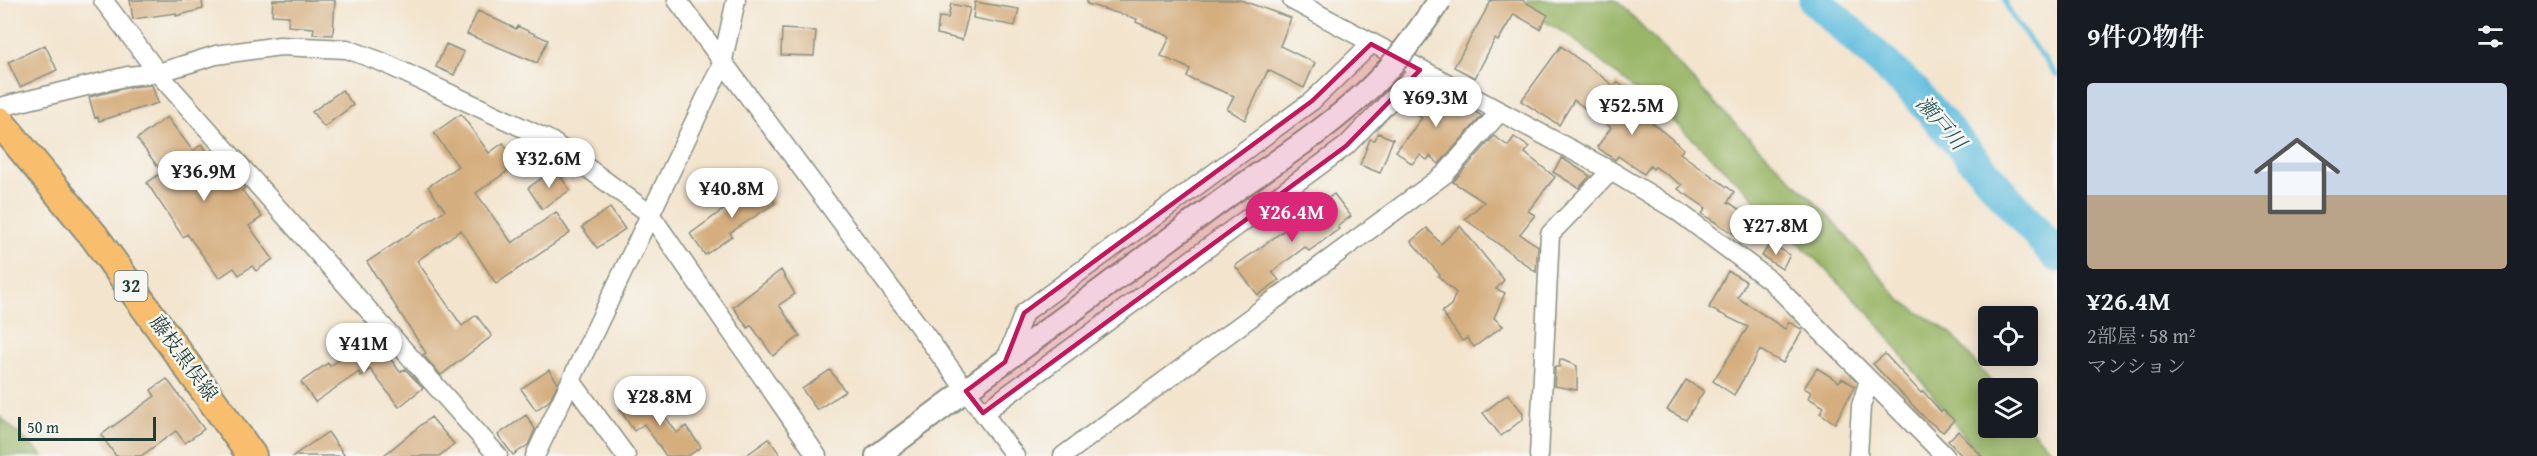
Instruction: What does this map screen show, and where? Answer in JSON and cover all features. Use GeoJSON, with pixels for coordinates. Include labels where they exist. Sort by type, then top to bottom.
{"type":"FeatureCollection","features":[{"type":"Feature","properties":{"kind":"main road","name":"藤枝黒俣線"},"geometry":{"type":"LineString","coordinates":[[0,122],[93,236],[252,456]]}},
{"type":"Feature","properties":{"kind":"street"},"geometry":{"type":"LineString","coordinates":[[103,0],[158,73],[498,456]]}},
{"type":"Feature","properties":{"kind":"street"},"geometry":{"type":"LineString","coordinates":[[676,0],[1014,456]]}},
{"type":"Feature","properties":{"kind":"street"},"geometry":{"type":"LineString","coordinates":[[535,456],[722,64],[736,0]]}},
{"type":"Feature","properties":{"kind":"street"},"geometry":{"type":"LineString","coordinates":[[1292,0],[1611,171],[1676,210],[1772,281],[1945,456]]}},
{"type":"Feature","properties":{"kind":"street"},"geometry":{"type":"LineString","coordinates":[[877,456],[1233,192],[1328,125],[1373,86],[1394,63],[1440,0]]}},
{"type":"Feature","properties":{"kind":"street"},"geometry":{"type":"LineString","coordinates":[[1005,362],[1024,313],[1312,101],[1371,44]]}},
{"type":"Feature","properties":{"kind":"street"},"geometry":{"type":"LineString","coordinates":[[0,107],[128,76],[158,73],[216,55],[280,46],[347,49],[382,62],[551,141],[650,214],[817,456]]}},
{"type":"Feature","properties":{"kind":"street"},"geometry":{"type":"LineString","coordinates":[[983,413],[1346,146],[1420,70]]}},
{"type":"Feature","properties":{"kind":"street"},"geometry":{"type":"LineString","coordinates":[[1063,456],[1445,174],[1499,113]]}},
{"type":"Feature","properties":{"kind":"street"},"geometry":{"type":"LineString","coordinates":[[1539,456],[1550,234],[1611,171]]}},
{"type":"Feature","properties":{"kind":"street"},"geometry":{"type":"LineString","coordinates":[[1858,456],[1861,406],[1869,380]]}},
{"type":"Feature","properties":{"kind":"street"},"geometry":{"type":"LineString","coordinates":[[572,382],[626,456]]}},
{"type":"Feature","properties":{"kind":"highlighted area"},"geometry":{"type":"Polygon","coordinates":[[[1371,44],[1420,70],[1346,146],[983,413],[966,391],[1005,362],[1024,313],[1312,101],[1371,44]]]}},
{"type":"Feature","properties":{"kind":"green space"},"geometry":{"type":"Polygon","coordinates":[[[1527,0],[1616,0],[1738,127],[1827,214],[1901,301],[1951,333],[1988,378],[1978,378],[1978,438],[2038,437],[2057,456],[1980,456],[1869,313],[1748,192],[1682,129],[1570,36],[1527,11],[1527,0]]]}},
{"type":"Feature","properties":{"kind":"green space"},"geometry":{"type":"Polygon","coordinates":[[[0,417],[43,456],[0,456],[0,417]]]}},
{"type":"Feature","properties":{"kind":"building"},"geometry":{"type":"Polygon","coordinates":[[[130,0],[202,0],[203,9],[176,16],[176,13],[133,19],[130,0]]]}},
{"type":"Feature","properties":{"kind":"building"},"geometry":{"type":"Polygon","coordinates":[[[273,0],[335,0],[333,35],[313,34],[314,28],[288,26],[289,16],[272,15],[273,0]]]}},
{"type":"Feature","properties":{"kind":"building"},"geometry":{"type":"Polygon","coordinates":[[[1087,0],[1240,0],[1291,18],[1280,46],[1315,63],[1304,88],[1268,70],[1245,120],[1227,109],[1234,96],[1187,77],[1190,69],[1161,56],[1170,37],[1136,22],[1137,19],[1087,4],[1087,0]]]}},
{"type":"Feature","properties":{"kind":"building"},"geometry":{"type":"Polygon","coordinates":[[[1488,0],[1522,0],[1548,15],[1540,29],[1514,14],[1498,41],[1495,39],[1475,78],[1454,67],[1491,1],[1488,0]]]}},
{"type":"Feature","properties":{"kind":"building"},"geometry":{"type":"Polygon","coordinates":[[[975,2],[1019,9],[1015,26],[973,18],[975,2]]]}},
{"type":"Feature","properties":{"kind":"building"},"geometry":{"type":"Polygon","coordinates":[[[951,4],[970,8],[962,40],[937,34],[939,17],[948,18],[951,4]]]}},
{"type":"Feature","properties":{"kind":"building"},"geometry":{"type":"Polygon","coordinates":[[[478,11],[516,29],[517,26],[548,40],[537,63],[467,34],[478,11]]]}},
{"type":"Feature","properties":{"kind":"building"},"geometry":{"type":"Polygon","coordinates":[[[782,29],[816,31],[814,56],[781,55],[782,29]]]}},
{"type":"Feature","properties":{"kind":"building"},"geometry":{"type":"Polygon","coordinates":[[[446,44],[464,52],[454,75],[436,67],[446,44]]]}},
{"type":"Feature","properties":{"kind":"building"},"geometry":{"type":"Polygon","coordinates":[[[45,45],[57,70],[20,87],[8,62],[45,45]]]}},
{"type":"Feature","properties":{"kind":"building"},"geometry":{"type":"Polygon","coordinates":[[[1561,46],[1614,86],[1617,82],[1629,91],[1623,99],[1684,149],[1680,153],[1734,192],[1728,202],[1760,223],[1747,242],[1702,214],[1706,208],[1678,189],[1682,185],[1655,167],[1653,169],[1650,166],[1644,174],[1618,156],[1615,160],[1597,147],[1611,128],[1574,100],[1559,125],[1521,101],[1561,46]]]}},
{"type":"Feature","properties":{"kind":"building"},"geometry":{"type":"Polygon","coordinates":[[[152,85],[158,103],[99,121],[98,117],[95,118],[89,97],[130,87],[152,85]]]}},
{"type":"Feature","properties":{"kind":"building"},"geometry":{"type":"Polygon","coordinates":[[[342,90],[353,105],[324,127],[312,112],[342,90]]]}},
{"type":"Feature","properties":{"kind":"building"},"geometry":{"type":"Polygon","coordinates":[[[1414,92],[1434,102],[1440,94],[1466,113],[1469,108],[1482,116],[1439,164],[1430,156],[1427,160],[1420,155],[1412,164],[1396,151],[1422,118],[1405,108],[1414,92]]]}},
{"type":"Feature","properties":{"kind":"building"},"geometry":{"type":"Polygon","coordinates":[[[461,114],[489,153],[503,143],[518,164],[476,193],[512,243],[556,212],[570,233],[496,284],[461,230],[417,261],[462,326],[476,315],[492,336],[441,375],[423,355],[426,353],[367,262],[445,210],[428,187],[458,166],[434,133],[461,114]]]}},
{"type":"Feature","properties":{"kind":"building"},"geometry":{"type":"Polygon","coordinates":[[[167,117],[193,151],[202,144],[220,170],[226,166],[245,188],[242,190],[262,217],[249,226],[273,259],[256,271],[252,266],[239,275],[234,268],[219,278],[187,234],[183,237],[147,183],[162,172],[137,139],[167,117]]]}},
{"type":"Feature","properties":{"kind":"building"},"geometry":{"type":"Polygon","coordinates":[[[1378,133],[1393,139],[1380,173],[1360,165],[1370,139],[1375,140],[1378,133]]]}},
{"type":"Feature","properties":{"kind":"building"},"geometry":{"type":"Polygon","coordinates":[[[1494,136],[1508,146],[1514,137],[1529,147],[1525,153],[1555,177],[1528,211],[1535,215],[1520,234],[1538,246],[1536,272],[1465,219],[1484,202],[1453,182],[1494,136]]]}},
{"type":"Feature","properties":{"kind":"building"},"geometry":{"type":"Polygon","coordinates":[[[1562,158],[1590,176],[1579,188],[1553,172],[1562,158]]]}},
{"type":"Feature","properties":{"kind":"building"},"geometry":{"type":"Polygon","coordinates":[[[555,169],[570,190],[542,209],[528,188],[555,169]]]}},
{"type":"Feature","properties":{"kind":"building"},"geometry":{"type":"Polygon","coordinates":[[[761,182],[775,203],[730,233],[732,236],[705,255],[690,234],[761,182]]]}},
{"type":"Feature","properties":{"kind":"building"},"geometry":{"type":"Polygon","coordinates":[[[1334,194],[1351,216],[1337,227],[1339,229],[1309,251],[1305,247],[1272,272],[1279,280],[1258,295],[1235,266],[1334,194]]]}},
{"type":"Feature","properties":{"kind":"building"},"geometry":{"type":"Polygon","coordinates":[[[610,208],[625,229],[597,248],[582,227],[610,208]]]}},
{"type":"Feature","properties":{"kind":"building"},"geometry":{"type":"Polygon","coordinates":[[[1460,226],[1504,280],[1496,289],[1505,293],[1494,318],[1503,326],[1474,347],[1467,338],[1462,341],[1442,312],[1451,305],[1456,293],[1438,276],[1440,275],[1411,241],[1427,228],[1441,244],[1460,226]]]}},
{"type":"Feature","properties":{"kind":"building"},"geometry":{"type":"Polygon","coordinates":[[[1770,243],[1790,255],[1782,269],[1762,256],[1770,243]]]}},
{"type":"Feature","properties":{"kind":"building"},"geometry":{"type":"Polygon","coordinates":[[[781,270],[795,294],[779,305],[800,336],[773,356],[751,325],[748,328],[733,307],[781,270]]]}},
{"type":"Feature","properties":{"kind":"building"},"geometry":{"type":"Polygon","coordinates":[[[1728,271],[1746,281],[1738,298],[1785,329],[1789,322],[1803,330],[1783,363],[1760,350],[1734,395],[1713,381],[1748,327],[1709,308],[1728,271]]]}},
{"type":"Feature","properties":{"kind":"building"},"geometry":{"type":"Polygon","coordinates":[[[374,336],[400,372],[405,369],[423,388],[399,407],[370,369],[361,376],[359,372],[315,402],[301,382],[328,363],[330,366],[374,336]]]}},
{"type":"Feature","properties":{"kind":"building"},"geometry":{"type":"Polygon","coordinates":[[[1885,354],[1921,393],[1923,391],[1941,412],[1943,410],[1954,420],[1943,432],[1926,419],[1873,364],[1885,354]]]}},
{"type":"Feature","properties":{"kind":"building"},"geometry":{"type":"Polygon","coordinates":[[[1560,359],[1577,366],[1577,390],[1554,386],[1555,367],[1559,367],[1560,359]]]}},
{"type":"Feature","properties":{"kind":"building"},"geometry":{"type":"Polygon","coordinates":[[[1817,368],[1839,382],[1842,378],[1855,386],[1835,423],[1820,413],[1824,407],[1808,398],[1811,392],[1804,388],[1817,368]]]}},
{"type":"Feature","properties":{"kind":"building"},"geometry":{"type":"Polygon","coordinates":[[[549,370],[558,383],[549,401],[536,410],[521,389],[549,370]]]}},
{"type":"Feature","properties":{"kind":"building"},"geometry":{"type":"Polygon","coordinates":[[[830,370],[845,391],[817,410],[802,389],[830,370]]]}},
{"type":"Feature","properties":{"kind":"building"},"geometry":{"type":"Polygon","coordinates":[[[167,379],[204,429],[185,443],[176,431],[141,456],[116,456],[101,435],[155,396],[151,390],[167,379]]]}},
{"type":"Feature","properties":{"kind":"building"},"geometry":{"type":"Polygon","coordinates":[[[1686,380],[1704,391],[1686,420],[1667,410],[1686,380]]]}},
{"type":"Feature","properties":{"kind":"building"},"geometry":{"type":"Polygon","coordinates":[[[647,391],[677,433],[686,426],[701,447],[688,456],[666,456],[644,424],[634,431],[620,410],[647,391]]]}},
{"type":"Feature","properties":{"kind":"building"},"geometry":{"type":"Polygon","coordinates":[[[1508,394],[1523,413],[1523,419],[1501,436],[1483,413],[1508,394]]]}},
{"type":"Feature","properties":{"kind":"building"},"geometry":{"type":"Polygon","coordinates":[[[526,415],[535,429],[528,445],[513,455],[498,435],[526,415]]]}},
{"type":"Feature","properties":{"kind":"building"},"geometry":{"type":"Polygon","coordinates":[[[431,417],[454,444],[439,456],[383,456],[431,417]]]}},
{"type":"Feature","properties":{"kind":"building"},"geometry":{"type":"Polygon","coordinates":[[[1958,431],[1982,456],[1962,456],[1948,441],[1958,431]]]}},
{"type":"Feature","properties":{"kind":"building"},"geometry":{"type":"Polygon","coordinates":[[[328,432],[345,456],[293,456],[328,432]]]}},
{"type":"Feature","properties":{"kind":"building"},"geometry":{"type":"Polygon","coordinates":[[[769,439],[781,456],[745,456],[769,439]]]}},
{"type":"Feature","properties":{"kind":"waterway","name":"瀬戸川"},"geometry":{"type":"LineString","coordinates":[[1815,0],[1913,90],[2057,256]]}},
{"type":"Feature","properties":{"kind":"waterway"},"geometry":{"type":"LineString","coordinates":[[2004,0],[2013,18],[2057,76]]}}]}
